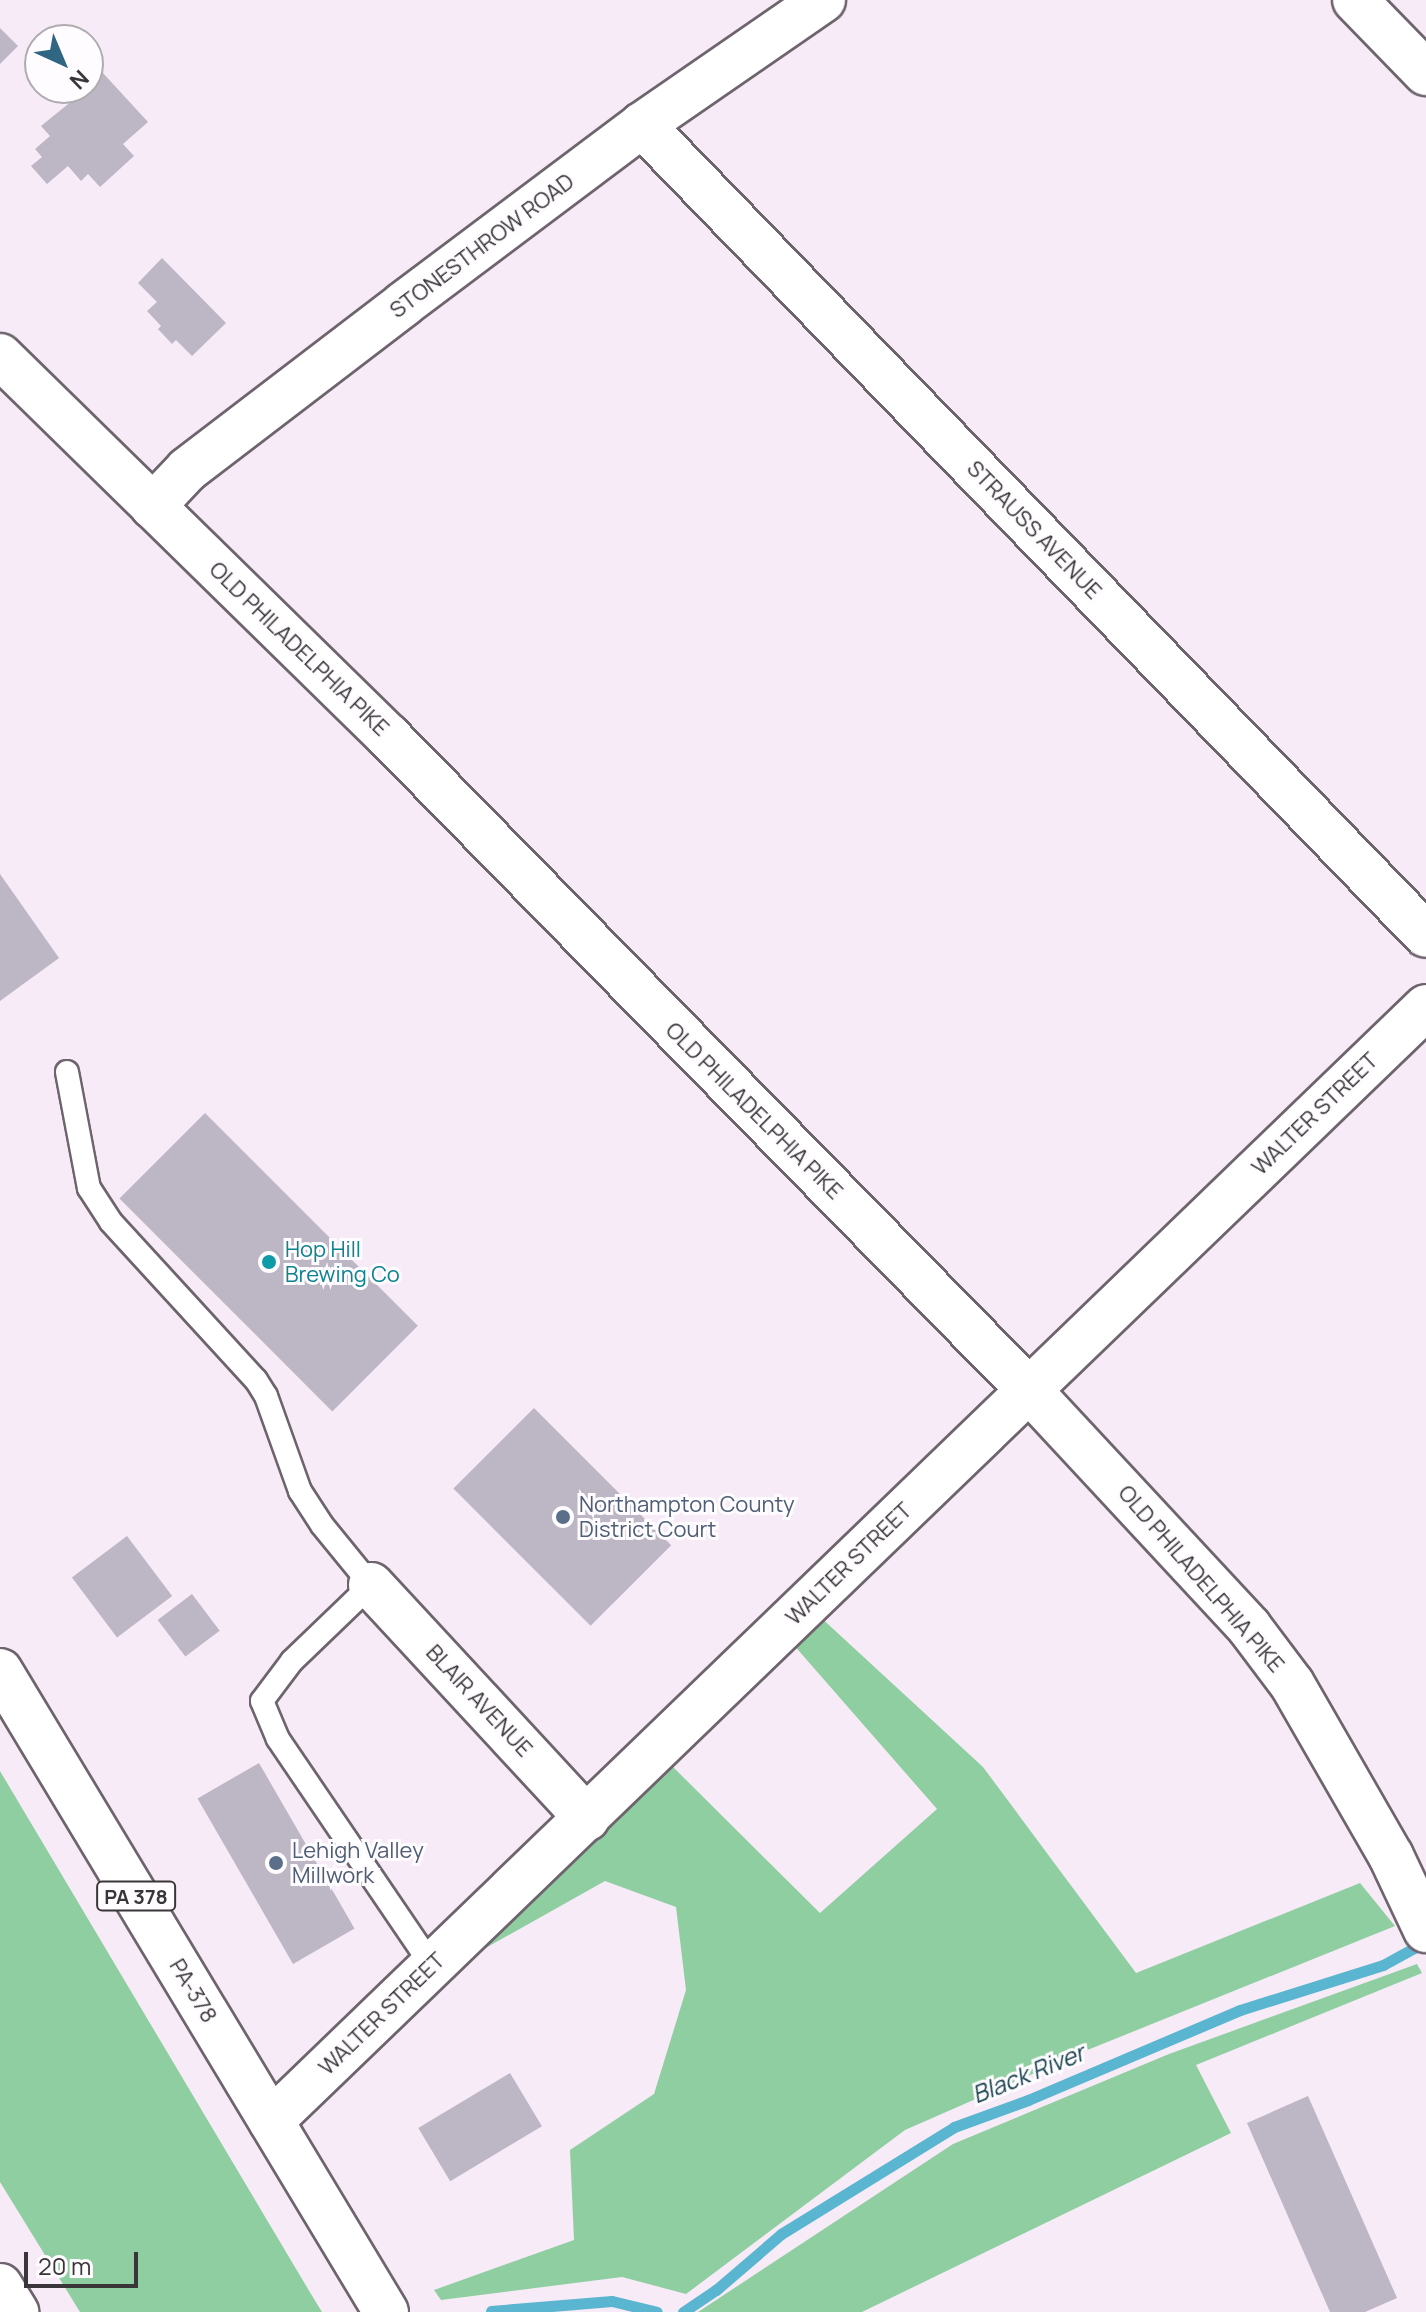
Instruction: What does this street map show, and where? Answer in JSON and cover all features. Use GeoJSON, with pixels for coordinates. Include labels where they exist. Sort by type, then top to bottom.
{"type":"FeatureCollection","features":[{"type":"Feature","properties":{"kind":"main road","name":"STONESTHROW ROAD"},"geometry":{"type":"LineString","coordinates":[[153,506],[187,470],[642,125],[823,0]]}},
{"type":"Feature","properties":{"kind":"main road"},"geometry":{"type":"LineString","coordinates":[[1355,0],[1426,73]]}},
{"type":"Feature","properties":{"kind":"main road","name":"STRAUSS AVENUE"},"geometry":{"type":"LineString","coordinates":[[642,125],[1426,935]]}},
{"type":"Feature","properties":{"kind":"main road","name":"OLD PHILADELPHIA PIKE"},"geometry":{"type":"LineString","coordinates":[[0,356],[388,736],[1029,1390],[1220,1594],[1292,1684],[1391,1856],[1424,1924]]}},
{"type":"Feature","properties":{"kind":"main road","name":"WALTER STREET"},"geometry":{"type":"LineString","coordinates":[[271,2121],[1426,1007]]}},
{"type":"Feature","properties":{"kind":"main road","name":"BLAIR AVENUE"},"geometry":{"type":"LineString","coordinates":[[371,1585],[587,1818]]}},
{"type":"Feature","properties":{"kind":"main road","name":"PA-378"},"geometry":{"type":"LineString","coordinates":[[0,1671],[386,2312]]}},
{"type":"Feature","properties":{"kind":"main road"},"geometry":{"type":"LineString","coordinates":[[0,2286],[16,2312]]}},
{"type":"Feature","properties":{"kind":"lane"},"geometry":{"type":"LineString","coordinates":[[67,1072],[89,1188],[111,1222],[256,1380],[266,1396],[300,1491],[322,1525],[371,1585],[292,1661],[262,1701],[278,1739],[432,1966]]}},
{"type":"Feature","properties":{"kind":"green space"},"geometry":{"type":"Polygon","coordinates":[[[817,1614],[983,1767],[1136,1973],[1360,1883],[1395,1926],[1085,2051],[905,2130],[686,2294],[622,2277],[441,2300],[434,2290],[574,2240],[570,2150],[654,2094],[686,1990],[676,1907],[605,1881],[482,1950],[672,1766],[820,1913],[937,1809],[792,1643],[817,1614]]]}},
{"type":"Feature","properties":{"kind":"green space"},"geometry":{"type":"Polygon","coordinates":[[[0,1771],[322,2312],[80,2312],[0,2182],[0,1771]]]}},
{"type":"Feature","properties":{"kind":"green space"},"geometry":{"type":"Polygon","coordinates":[[[1417,1964],[1422,1973],[1196,2065],[1231,2133],[862,2312],[698,2312],[953,2144],[1169,2054],[1417,1964]]]}},
{"type":"Feature","properties":{"kind":"building"},"geometry":{"type":"Polygon","coordinates":[[[0,28],[18,46],[0,64],[0,28]]]}},
{"type":"Feature","properties":{"kind":"building"},"geometry":{"type":"Polygon","coordinates":[[[104,74],[148,122],[123,144],[134,156],[100,187],[88,174],[81,181],[68,166],[47,184],[31,166],[42,157],[35,149],[50,136],[41,126],[68,104],[104,104],[104,74]]]}},
{"type":"Feature","properties":{"kind":"building"},"geometry":{"type":"Polygon","coordinates":[[[162,258],[226,323],[192,356],[176,340],[172,344],[158,329],[161,326],[147,311],[157,302],[138,283],[162,258]]]}},
{"type":"Feature","properties":{"kind":"building"},"geometry":{"type":"Polygon","coordinates":[[[0,874],[59,958],[0,1001],[0,874]]]}},
{"type":"Feature","properties":{"kind":"building","name":"Hop Hill Brewing Co"},"geometry":{"type":"Polygon","coordinates":[[[205,1113],[418,1326],[332,1411],[119,1199],[205,1113]]]}},
{"type":"Feature","properties":{"kind":"building","name":"Northampton County District Court"},"geometry":{"type":"Polygon","coordinates":[[[534,1408],[671,1545],[591,1626],[453,1489],[534,1408]]]}},
{"type":"Feature","properties":{"kind":"building"},"geometry":{"type":"Polygon","coordinates":[[[127,1536],[172,1596],[117,1637],[72,1578],[127,1536]]]}},
{"type":"Feature","properties":{"kind":"building"},"geometry":{"type":"Polygon","coordinates":[[[192,1594],[220,1631],[185,1657],[158,1620],[192,1594]]]}},
{"type":"Feature","properties":{"kind":"building","name":"Lehigh Valley Millwork"},"geometry":{"type":"Polygon","coordinates":[[[259,1763],[354,1928],[293,1964],[198,1798],[259,1763]]]}},
{"type":"Feature","properties":{"kind":"building"},"geometry":{"type":"Polygon","coordinates":[[[510,2073],[542,2126],[450,2181],[418,2128],[510,2073]]]}},
{"type":"Feature","properties":{"kind":"building"},"geometry":{"type":"Polygon","coordinates":[[[1308,2096],[1397,2298],[1365,2312],[1330,2312],[1247,2123],[1308,2096]]]}},
{"type":"Feature","properties":{"kind":"waterway","name":"Black River"},"geometry":{"type":"LineString","coordinates":[[683,2312],[716,2290],[781,2234],[954,2127],[1028,2100],[1240,2010],[1383,1965],[1425,1942]]}},
{"type":"Feature","properties":{"kind":"waterway","name":"Black River"},"geometry":{"type":"LineString","coordinates":[[491,2311],[612,2301],[657,2312]]}},
{"type":"Feature","properties":{"kind":"place","name":"Hop Hill Brewing Co"},"geometry":{"type":"Point","coordinates":[269,1262]}},
{"type":"Feature","properties":{"kind":"place","name":"Northampton County District Court"},"geometry":{"type":"Point","coordinates":[563,1517]}},
{"type":"Feature","properties":{"kind":"place","name":"Lehigh Valley Millwork"},"geometry":{"type":"Point","coordinates":[276,1863]}}]}
